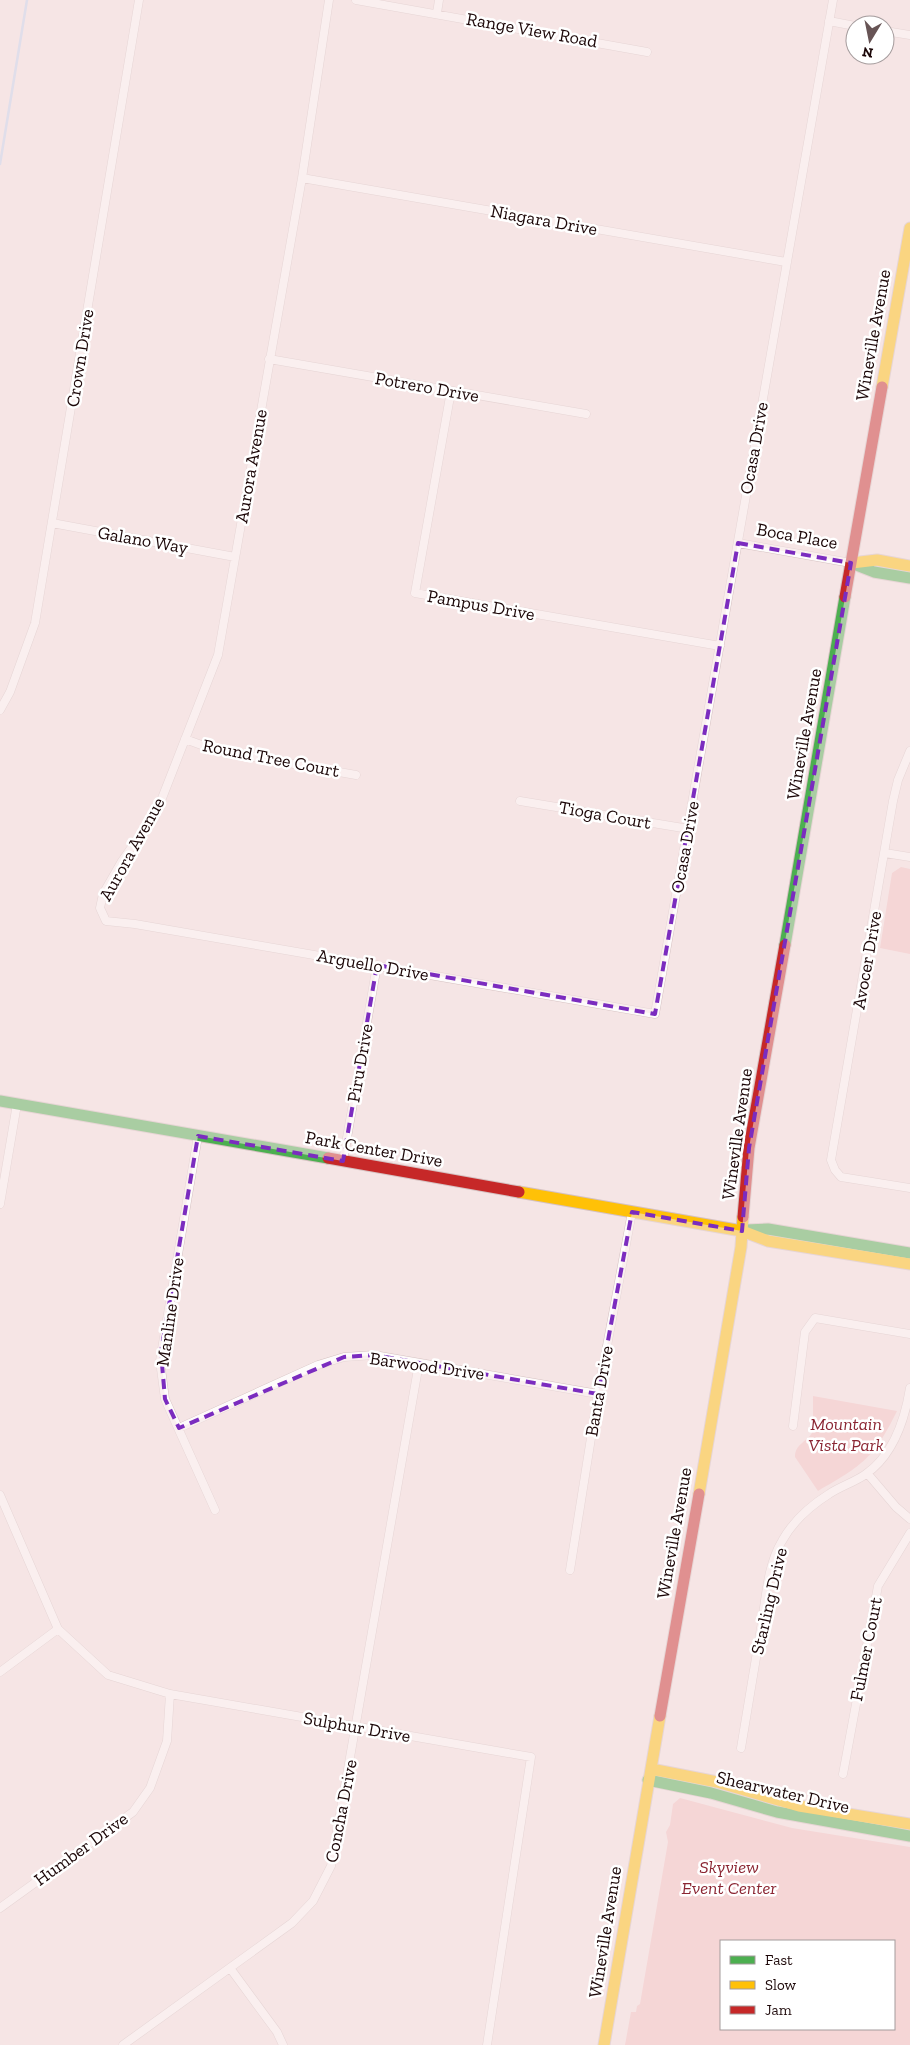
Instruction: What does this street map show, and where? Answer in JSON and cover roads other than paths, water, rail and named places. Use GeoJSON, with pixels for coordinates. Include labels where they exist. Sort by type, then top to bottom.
{"type":"FeatureCollection","features":[{"type":"Feature","properties":{"kind":"main road","name":"Wineville Avenue"},"geometry":{"type":"LineString","coordinates":[[604,2045],[726,1337],[742,1230],[750,1148],[910,228]]}},
{"type":"Feature","properties":{"kind":"main road","name":"Boca Place"},"geometry":{"type":"LineString","coordinates":[[851,563],[877,560],[910,566]]}},
{"type":"Feature","properties":{"kind":"main road","name":"Boca Place"},"geometry":{"type":"LineString","coordinates":[[851,563],[874,572],[910,578]]}},
{"type":"Feature","properties":{"kind":"main road","name":"Park Center Drive"},"geometry":{"type":"LineString","coordinates":[[0,1101],[632,1212],[742,1230],[768,1229],[910,1253]]}},
{"type":"Feature","properties":{"kind":"main road","name":"Park Center Drive"},"geometry":{"type":"LineString","coordinates":[[742,1230],[768,1241],[910,1264]]}},
{"type":"Feature","properties":{"kind":"main road","name":"Shearwater Drive"},"geometry":{"type":"LineString","coordinates":[[650,1775],[718,1782],[799,1806],[910,1824]]}},
{"type":"Feature","properties":{"kind":"main road","name":"Shearwater Drive"},"geometry":{"type":"LineString","coordinates":[[650,1775],[777,1812],[910,1836]]}},
{"type":"Feature","properties":{"kind":"street","name":"Crown Drive"},"geometry":{"type":"LineString","coordinates":[[0,710],[10,692],[35,623],[139,0]]}},
{"type":"Feature","properties":{"kind":"street","name":"Aurora Avenue"},"geometry":{"type":"LineString","coordinates":[[100,908],[103,894],[122,861],[157,811],[218,655],[302,178],[329,0]]}},
{"type":"Feature","properties":{"kind":"street","name":"Range View Road"},"geometry":{"type":"LineString","coordinates":[[356,0],[647,52]]}},
{"type":"Feature","properties":{"kind":"street"},"geometry":{"type":"LineString","coordinates":[[437,13],[439,0]]}},
{"type":"Feature","properties":{"kind":"street","name":"Ocasa Drive"},"geometry":{"type":"LineString","coordinates":[[655,1014],[689,829],[833,0]]}},
{"type":"Feature","properties":{"kind":"street"},"geometry":{"type":"LineString","coordinates":[[829,21],[845,24]]}},
{"type":"Feature","properties":{"kind":"street"},"geometry":{"type":"LineString","coordinates":[[895,33],[910,35]]}},
{"type":"Feature","properties":{"kind":"street","name":"Niagara Drive"},"geometry":{"type":"LineString","coordinates":[[302,178],[786,262]]}},
{"type":"Feature","properties":{"kind":"street","name":"Potrero Drive"},"geometry":{"type":"LineString","coordinates":[[269,359],[586,414]]}},
{"type":"Feature","properties":{"kind":"street","name":"Pampus Drive"},"geometry":{"type":"LineString","coordinates":[[451,391],[416,593],[720,646]]}},
{"type":"Feature","properties":{"kind":"street","name":"Galano Way"},"geometry":{"type":"LineString","coordinates":[[52,523],[235,557]]}},
{"type":"Feature","properties":{"kind":"street","name":"Boca Place"},"geometry":{"type":"LineString","coordinates":[[738,544],[851,563]]}},
{"type":"Feature","properties":{"kind":"street","name":"Round Tree Court"},"geometry":{"type":"LineString","coordinates":[[185,739],[223,752],[356,775]]}},
{"type":"Feature","properties":{"kind":"street","name":"Avocer Drive"},"geometry":{"type":"LineString","coordinates":[[910,751],[898,780],[831,1160],[835,1170],[841,1177],[910,1188]]}},
{"type":"Feature","properties":{"kind":"street","name":"Tioga Court"},"geometry":{"type":"LineString","coordinates":[[520,801],[689,829]]}},
{"type":"Feature","properties":{"kind":"street"},"geometry":{"type":"LineString","coordinates":[[885,853],[910,857]]}},
{"type":"Feature","properties":{"kind":"street","name":"Arguello Drive"},"geometry":{"type":"LineString","coordinates":[[100,908],[106,921],[135,924],[655,1014]]}},
{"type":"Feature","properties":{"kind":"street","name":"Piru Drive"},"geometry":{"type":"LineString","coordinates":[[343,1161],[377,965]]}},
{"type":"Feature","properties":{"kind":"street"},"geometry":{"type":"LineString","coordinates":[[0,1204],[17,1104]]}},
{"type":"Feature","properties":{"kind":"street","name":"Manline Drive"},"geometry":{"type":"LineString","coordinates":[[198,1136],[161,1352],[162,1385],[165,1399],[215,1510]]}},
{"type":"Feature","properties":{"kind":"street","name":"Banta Drive"},"geometry":{"type":"LineString","coordinates":[[570,1570],[598,1394],[632,1212]]}},
{"type":"Feature","properties":{"kind":"street"},"geometry":{"type":"LineString","coordinates":[[793,1426],[805,1332],[815,1318],[910,1334]]}},
{"type":"Feature","properties":{"kind":"street","name":"Barwood Drive"},"geometry":{"type":"LineString","coordinates":[[179,1428],[318,1365],[344,1357],[374,1355],[598,1394]]}},
{"type":"Feature","properties":{"kind":"street","name":"Concha Drive"},"geometry":{"type":"LineString","coordinates":[[123,2045],[292,1923],[313,1901],[331,1866],[336,1848],[419,1363]]}},
{"type":"Feature","properties":{"kind":"street","name":"Starling Drive"},"geometry":{"type":"LineString","coordinates":[[741,1748],[767,1593],[774,1559],[780,1543],[792,1525],[804,1512],[830,1494],[867,1473],[881,1459],[892,1444],[904,1414],[910,1388]]}},
{"type":"Feature","properties":{"kind":"street"},"geometry":{"type":"LineString","coordinates":[[867,1473],[896,1507],[910,1519]]}},
{"type":"Feature","properties":{"kind":"street","name":"Sulphur Drive"},"geometry":{"type":"LineString","coordinates":[[0,1495],[58,1629],[108,1675],[170,1694],[531,1757],[487,2045]]}},
{"type":"Feature","properties":{"kind":"street","name":"Fulmer Court"},"geometry":{"type":"LineString","coordinates":[[843,1774],[871,1615],[878,1586],[910,1533]]}},
{"type":"Feature","properties":{"kind":"street"},"geometry":{"type":"LineString","coordinates":[[0,1672],[58,1629]]}},
{"type":"Feature","properties":{"kind":"street","name":"Humber Drive"},"geometry":{"type":"LineString","coordinates":[[0,1908],[133,1812],[150,1788],[167,1741],[170,1694]]}},
{"type":"Feature","properties":{"kind":"street"},"geometry":{"type":"LineString","coordinates":[[230,1968],[277,2032],[283,2045]]}},
{"type":"Feature","properties":{"kind":"waterway"},"geometry":{"type":"LineString","coordinates":[[0,164],[27,0]]}},
{"type":"Feature","properties":{"kind":"park label","name":"Mountain Vista Park"},"geometry":{"type":"Point","coordinates":[846,1434]}},
{"type":"Feature","properties":{"kind":"park label","name":"Skyview Event Center"},"geometry":{"type":"Point","coordinates":[729,1877]}}]}
